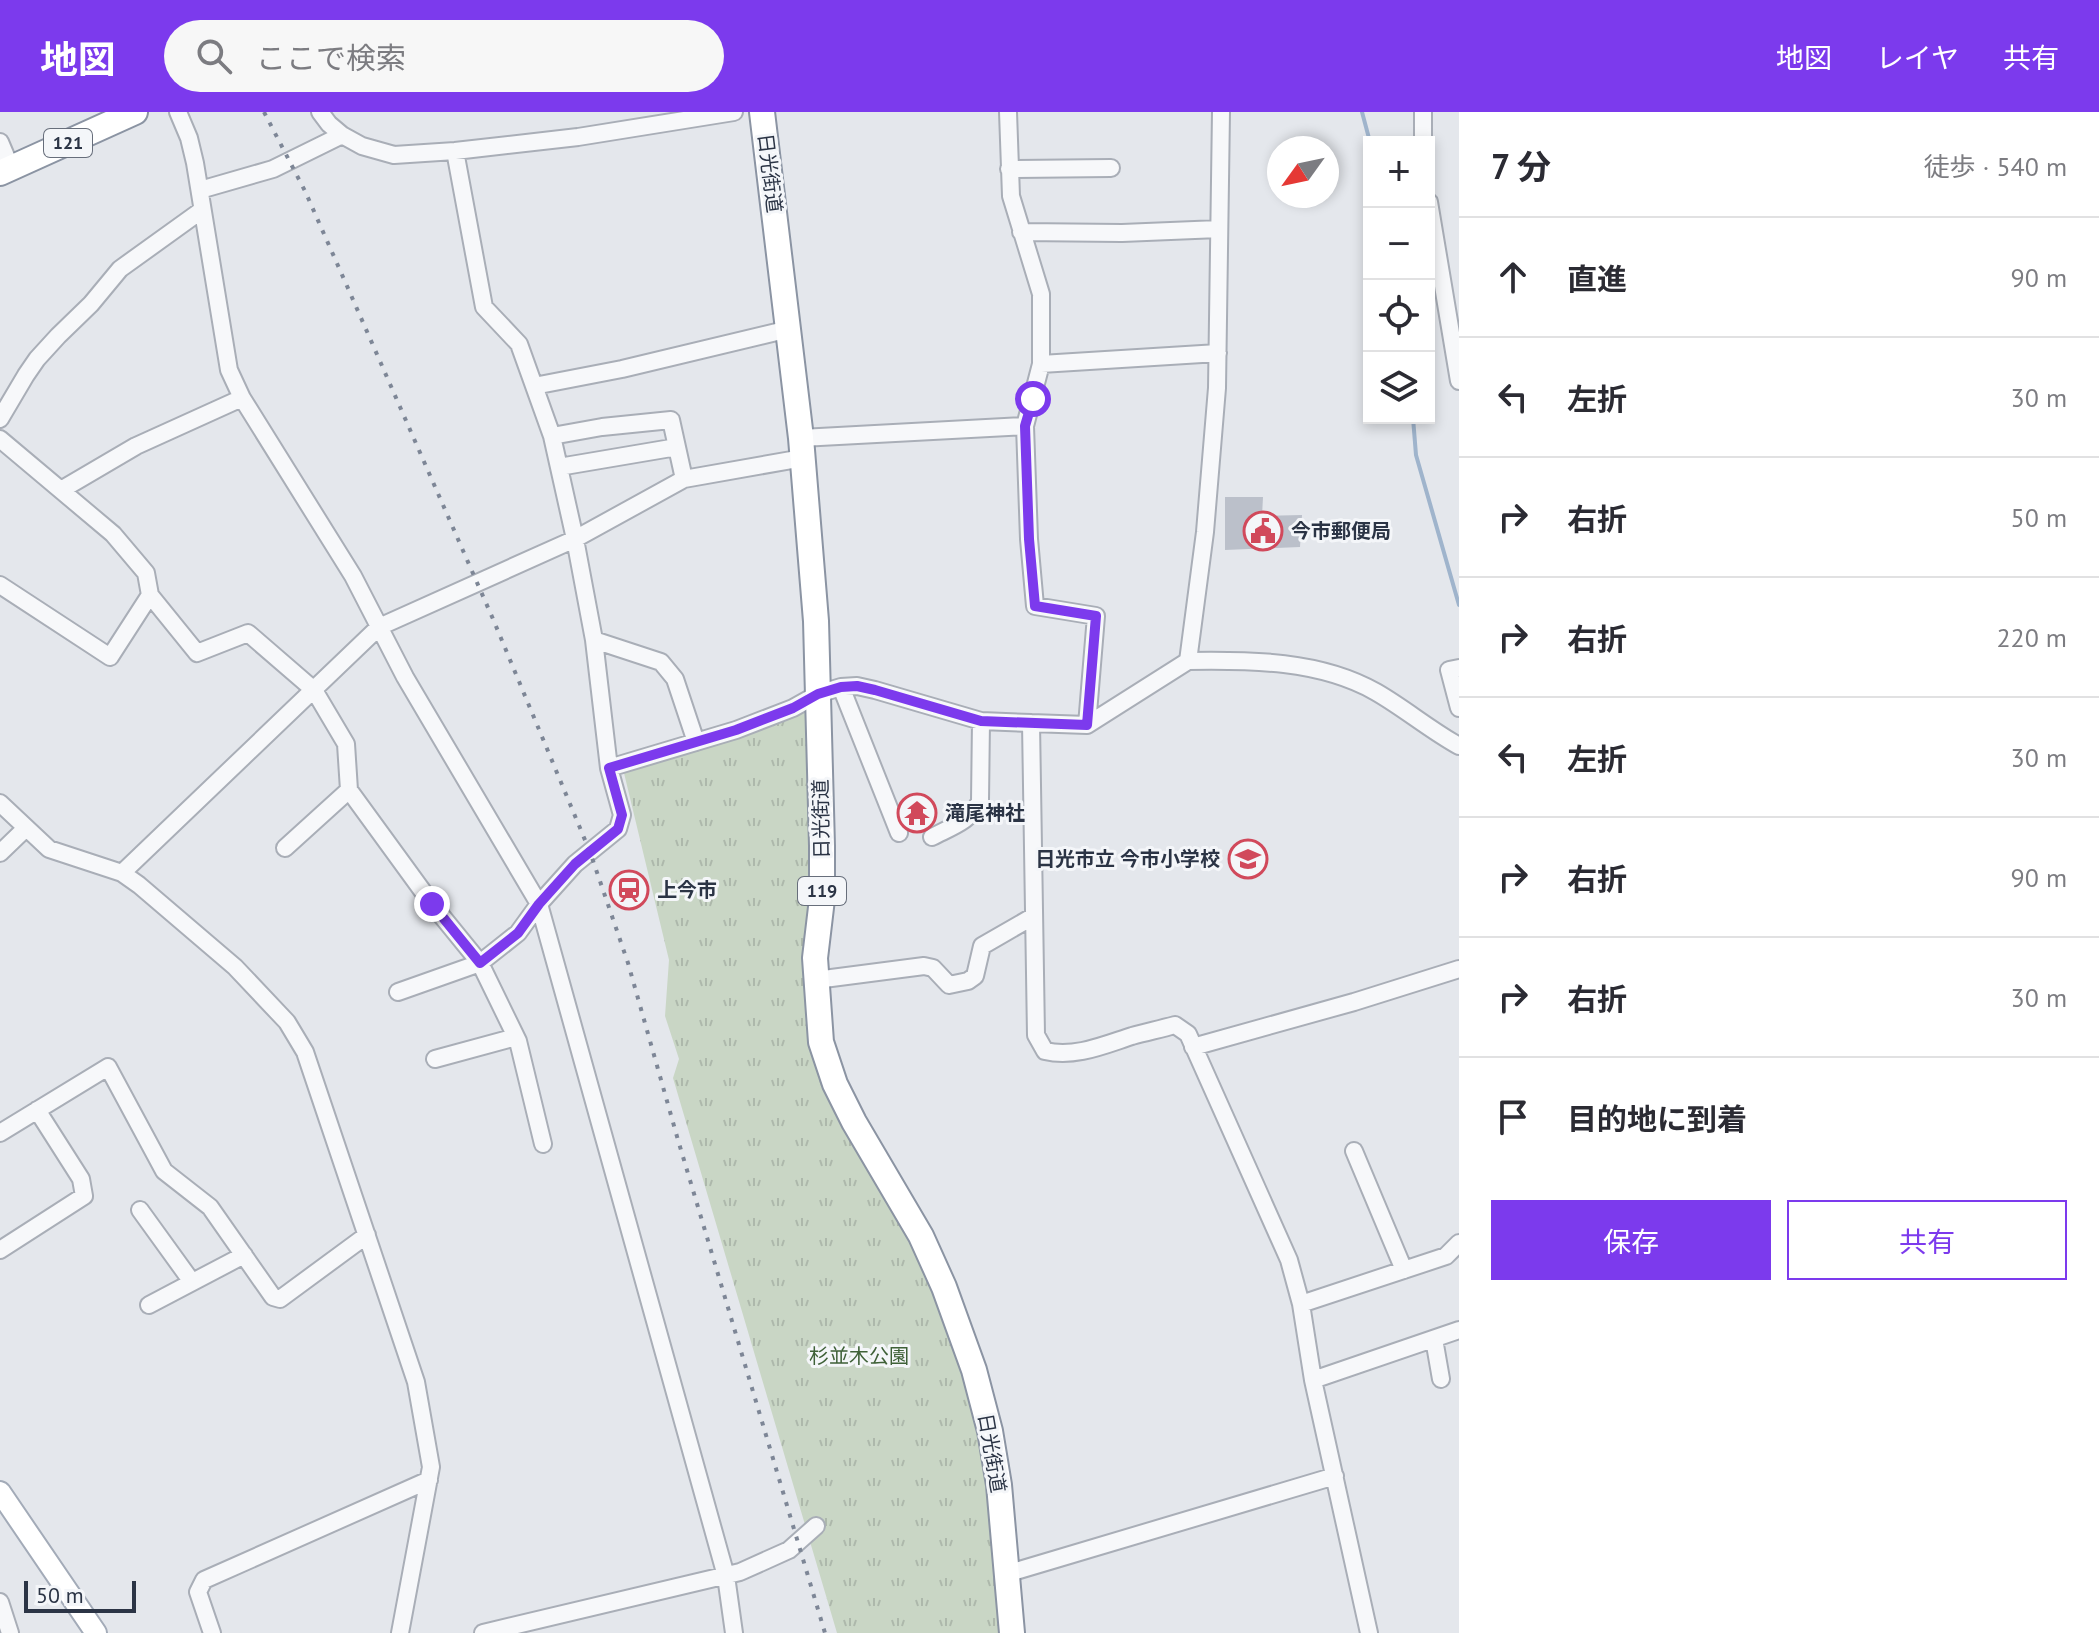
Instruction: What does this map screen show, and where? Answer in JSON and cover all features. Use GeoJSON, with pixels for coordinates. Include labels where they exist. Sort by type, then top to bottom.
{"type":"FeatureCollection","features":[{"type":"Feature","properties":{"kind":"highway","name":"121"},"geometry":{"type":"LineString","coordinates":[[5,171],[135,112]]}},
{"type":"Feature","properties":{"kind":"highway","name":"日光街道"},"geometry":{"type":"LineString","coordinates":[[762,112],[802,448],[816,621],[829,691],[822,899],[815,958],[821,1042],[835,1084],[854,1122],[921,1236],[944,1287],[974,1370],[990,1431],[999,1485],[1012,1633]]}},
{"type":"Feature","properties":{"kind":"main road"},"geometry":{"type":"LineString","coordinates":[[0,1492],[96,1633]]}},
{"type":"Feature","properties":{"kind":"street"},"geometry":{"type":"LineString","coordinates":[[178,112],[189,138],[200,190],[229,370],[242,398],[353,576],[405,677],[539,904],[726,1576],[734,1633]]}},
{"type":"Feature","properties":{"kind":"street"},"geometry":{"type":"LineString","coordinates":[[320,112],[342,135],[362,146],[394,155],[578,137],[734,112]]}},
{"type":"Feature","properties":{"kind":"street"},"geometry":{"type":"LineString","coordinates":[[1008,112],[1011,196],[1041,294],[1041,364],[1025,426],[1035,606],[1096,616],[1087,725]]}},
{"type":"Feature","properties":{"kind":"street"},"geometry":{"type":"LineString","coordinates":[[1188,661],[1205,532],[1217,388],[1221,112]]}},
{"type":"Feature","properties":{"kind":"street"},"geometry":{"type":"LineString","coordinates":[[1423,112],[1423,136]]}},
{"type":"Feature","properties":{"kind":"street"},"geometry":{"type":"LineString","coordinates":[[200,190],[273,169],[342,135]]}},
{"type":"Feature","properties":{"kind":"street"},"geometry":{"type":"LineString","coordinates":[[0,142],[5,171]]}},
{"type":"Feature","properties":{"kind":"street"},"geometry":{"type":"LineString","coordinates":[[398,992],[480,963],[518,933],[575,864],[618,829],[622,815],[609,768],[594,640],[552,436],[519,344],[484,307],[455,151]]}},
{"type":"Feature","properties":{"kind":"street"},"geometry":{"type":"LineString","coordinates":[[1009,169],[1111,168]]}},
{"type":"Feature","properties":{"kind":"street"},"geometry":{"type":"LineString","coordinates":[[1430,208],[1459,381]]}},
{"type":"Feature","properties":{"kind":"street"},"geometry":{"type":"LineString","coordinates":[[0,419],[37,359],[91,304],[120,269],[202,210]]}},
{"type":"Feature","properties":{"kind":"street"},"geometry":{"type":"LineString","coordinates":[[1021,232],[1122,233],[1219,229]]}},
{"type":"Feature","properties":{"kind":"street"},"geometry":{"type":"LineString","coordinates":[[534,386],[622,369],[789,329]]}},
{"type":"Feature","properties":{"kind":"street"},"geometry":{"type":"LineString","coordinates":[[1041,364],[1218,353]]}},
{"type":"Feature","properties":{"kind":"street"},"geometry":{"type":"LineString","coordinates":[[61,490],[136,446],[242,398]]}},
{"type":"Feature","properties":{"kind":"street"},"geometry":{"type":"LineString","coordinates":[[552,436],[671,420],[684,479]]}},
{"type":"Feature","properties":{"kind":"street"},"geometry":{"type":"LineString","coordinates":[[122,873],[379,627],[575,539],[684,479],[802,448],[1025,426]]}},
{"type":"Feature","properties":{"kind":"street"},"geometry":{"type":"LineString","coordinates":[[2,445],[113,534],[146,573],[150,595],[197,653],[248,633],[314,690],[346,744],[349,790],[432,904],[480,963],[516,1037],[543,1144]]}},
{"type":"Feature","properties":{"kind":"street"},"geometry":{"type":"LineString","coordinates":[[559,467],[677,447]]}},
{"type":"Feature","properties":{"kind":"street"},"geometry":{"type":"LineString","coordinates":[[0,585],[110,657],[150,595]]}},
{"type":"Feature","properties":{"kind":"street"},"geometry":{"type":"LineString","coordinates":[[594,640],[661,662],[675,679],[696,742]]}},
{"type":"Feature","properties":{"kind":"street"},"geometry":{"type":"LineString","coordinates":[[609,768],[736,730],[829,691],[857,686],[981,721],[1087,725],[1188,661],[1243,660],[1324,671],[1375,691],[1459,746]]}},
{"type":"Feature","properties":{"kind":"street"},"geometry":{"type":"LineString","coordinates":[[1459,668],[1449,670],[1459,708]]}},
{"type":"Feature","properties":{"kind":"street"},"geometry":{"type":"LineString","coordinates":[[829,691],[899,833]]}},
{"type":"Feature","properties":{"kind":"street"},"geometry":{"type":"LineString","coordinates":[[932,837],[975,812],[980,801],[981,721]]}},
{"type":"Feature","properties":{"kind":"street"},"geometry":{"type":"LineString","coordinates":[[1031,723],[1036,1035],[1045,1051],[1060,1054],[1110,1045],[1130,1036],[1175,1025],[1188,1034],[1289,1260],[1301,1304],[1313,1380],[1369,1633]]}},
{"type":"Feature","properties":{"kind":"street"},"geometry":{"type":"LineString","coordinates":[[285,848],[349,790]]}},
{"type":"Feature","properties":{"kind":"street"},"geometry":{"type":"LineString","coordinates":[[0,803],[49,849],[122,873],[139,885],[235,967],[287,1022],[305,1052],[416,1382],[431,1467],[400,1633]]}},
{"type":"Feature","properties":{"kind":"street"},"geometry":{"type":"LineString","coordinates":[[0,853],[26,828]]}},
{"type":"Feature","properties":{"kind":"street"},"geometry":{"type":"LineString","coordinates":[[816,980],[924,966],[933,968],[949,985],[968,981],[975,976],[982,946],[1034,916]]}},
{"type":"Feature","properties":{"kind":"street"},"geometry":{"type":"LineString","coordinates":[[1193,1047],[1459,969]]}},
{"type":"Feature","properties":{"kind":"street"},"geometry":{"type":"LineString","coordinates":[[435,1059],[516,1037]]}},
{"type":"Feature","properties":{"kind":"street"},"geometry":{"type":"LineString","coordinates":[[0,1133],[108,1067],[164,1171],[210,1207],[273,1297],[280,1299],[367,1235]]}},
{"type":"Feature","properties":{"kind":"street"},"geometry":{"type":"LineString","coordinates":[[0,1250],[84,1196],[81,1179],[37,1110]]}},
{"type":"Feature","properties":{"kind":"street"},"geometry":{"type":"LineString","coordinates":[[1354,1151],[1404,1270]]}},
{"type":"Feature","properties":{"kind":"street"},"geometry":{"type":"LineString","coordinates":[[140,1210],[192,1282]]}},
{"type":"Feature","properties":{"kind":"street"},"geometry":{"type":"LineString","coordinates":[[1301,1304],[1446,1256],[1459,1243]]}},
{"type":"Feature","properties":{"kind":"street"},"geometry":{"type":"LineString","coordinates":[[149,1305],[244,1255]]}},
{"type":"Feature","properties":{"kind":"street"},"geometry":{"type":"LineString","coordinates":[[1313,1380],[1459,1330]]}},
{"type":"Feature","properties":{"kind":"street"},"geometry":{"type":"LineString","coordinates":[[1434,1339],[1441,1379]]}},
{"type":"Feature","properties":{"kind":"street"},"geometry":{"type":"LineString","coordinates":[[1006,1574],[1335,1476]]}},
{"type":"Feature","properties":{"kind":"street"},"geometry":{"type":"LineString","coordinates":[[212,1633],[198,1592],[204,1580],[429,1480]]}},
{"type":"Feature","properties":{"kind":"street"},"geometry":{"type":"LineString","coordinates":[[483,1633],[740,1572],[789,1550],[816,1526]]}},
{"type":"Feature","properties":{"kind":"street"},"geometry":{"type":"LineString","coordinates":[[0,1602],[10,1633]]}},
{"type":"Feature","properties":{"kind":"green space","name":"杉並木公園"},"geometry":{"type":"Polygon","coordinates":[[[813,703],[814,1036],[919,1237],[985,1435],[1000,1633],[837,1633],[673,1078],[679,1059],[665,1016],[669,960],[624,773],[786,716],[813,703]]]}},
{"type":"Feature","properties":{"kind":"building","name":"今市郵便局"},"geometry":{"type":"Polygon","coordinates":[[[1225,497],[1263,497],[1262,516],[1302,515],[1300,547],[1225,550],[1225,497]]]}},
{"type":"Feature","properties":{"kind":"waterway"},"geometry":{"type":"LineString","coordinates":[[1362,112],[1368,136]]}},
{"type":"Feature","properties":{"kind":"waterway"},"geometry":{"type":"LineString","coordinates":[[1413,424],[1416,455],[1459,605]]}},
{"type":"Feature","properties":{"kind":"railway"},"geometry":{"type":"LineString","coordinates":[[264,112],[305,191],[347,286],[493,619],[590,852],[628,963],[825,1633]]}},
{"type":"Feature","properties":{"kind":"place","name":"今市郵便局"},"geometry":{"type":"Point","coordinates":[1263,531]}},
{"type":"Feature","properties":{"kind":"place","name":"滝尾神社"},"geometry":{"type":"Point","coordinates":[917,813]}},
{"type":"Feature","properties":{"kind":"place","name":"日光市立 今市小学校"},"geometry":{"type":"Point","coordinates":[1248,859]}},
{"type":"Feature","properties":{"kind":"place","name":"上今市"},"geometry":{"type":"Point","coordinates":[629,890]}},
{"type":"Feature","properties":{"kind":"route"},"geometry":{"type":"LineString","coordinates":[[432,904],[480,963],[518,933],[575,864],[618,829],[622,815],[609,768],[736,730],[841,687],[857,686],[875,690],[981,721],[1087,725],[1096,616],[1035,606],[1025,426],[1033,399]]}}]}
